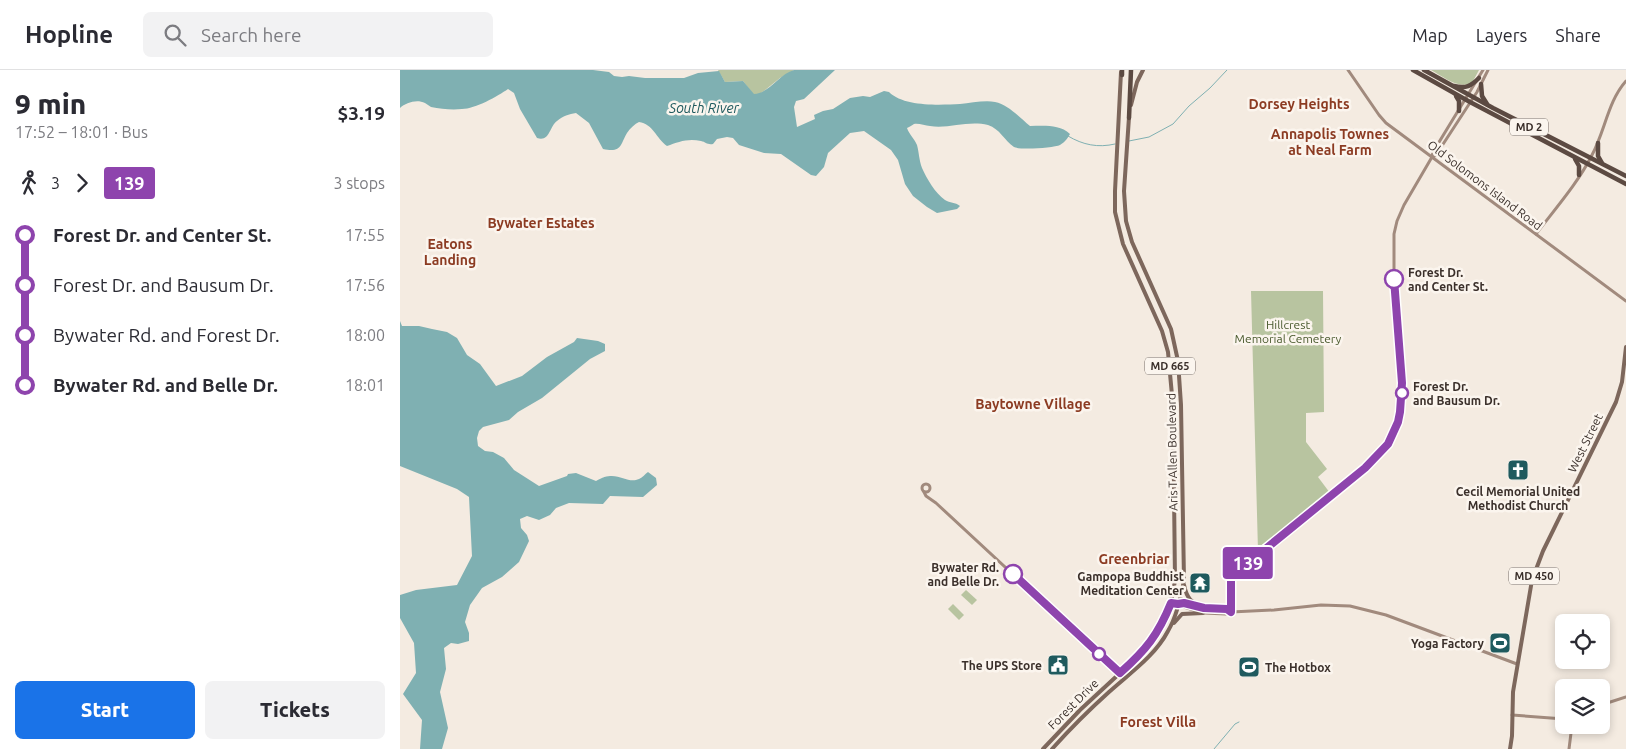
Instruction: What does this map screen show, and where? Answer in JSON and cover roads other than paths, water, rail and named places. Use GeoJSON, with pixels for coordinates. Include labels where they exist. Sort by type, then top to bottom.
{"type":"FeatureCollection","features":[{"type":"Feature","properties":{"kind":"highway","name":"Aris T Allen Boulevard"},"geometry":{"type":"LineString","coordinates":[[1129,120],[1131,70]]}},
{"type":"Feature","properties":{"kind":"highway","name":"MD 2"},"geometry":{"type":"LineString","coordinates":[[1413,70],[1456,94],[1488,105],[1626,176]]}},
{"type":"Feature","properties":{"kind":"highway","name":"MD 2"},"geometry":{"type":"LineString","coordinates":[[1424,70],[1469,99],[1626,184]]}},
{"type":"Feature","properties":{"kind":"highway"},"geometry":{"type":"LineString","coordinates":[[1449,85],[1462,88],[1468,87],[1472,86],[1479,78]]}},
{"type":"Feature","properties":{"kind":"highway"},"geometry":{"type":"LineString","coordinates":[[1481,84],[1482,96],[1488,105]]}},
{"type":"Feature","properties":{"kind":"highway"},"geometry":{"type":"LineString","coordinates":[[1456,94],[1459,101],[1459,110]]}},
{"type":"Feature","properties":{"kind":"highway"},"geometry":{"type":"LineString","coordinates":[[1598,143],[1598,156],[1603,164]]}},
{"type":"Feature","properties":{"kind":"highway"},"geometry":{"type":"LineString","coordinates":[[1572,156],[1580,166],[1579,175]]}},
{"type":"Feature","properties":{"kind":"main road"},"geometry":{"type":"LineString","coordinates":[[1129,120],[1137,82],[1144,70]]}},
{"type":"Feature","properties":{"kind":"main road","name":"Aris T Allen Boulevard"},"geometry":{"type":"LineString","coordinates":[[1122,72],[1115,202],[1119,233],[1162,331],[1169,362],[1172,397],[1176,569],[1171,603]]}},
{"type":"Feature","properties":{"kind":"main road","name":"Aris T Allen Boulevard"},"geometry":{"type":"LineString","coordinates":[[1129,120],[1124,201],[1128,230],[1171,329],[1178,361],[1182,405],[1184,580],[1182,596],[1178,604]]}},
{"type":"Feature","properties":{"kind":"main road","name":"West Street"},"geometry":{"type":"LineString","coordinates":[[1623,375],[1626,347]]}},
{"type":"Feature","properties":{"kind":"main road","name":"West Street"},"geometry":{"type":"LineString","coordinates":[[1510,749],[1513,692],[1532,580],[1543,551],[1612,410],[1626,366]]}},
{"type":"Feature","properties":{"kind":"main road"},"geometry":{"type":"LineString","coordinates":[[1184,580],[1186,592],[1190,600],[1203,610]]}},
{"type":"Feature","properties":{"kind":"main road","name":"Forest Drive"},"geometry":{"type":"LineString","coordinates":[[1043,749],[1080,710],[1145,650],[1162,626],[1171,603]]}},
{"type":"Feature","properties":{"kind":"main road","name":"Forest Drive"},"geometry":{"type":"LineString","coordinates":[[1052,749],[1106,695],[1153,652],[1168,632],[1178,604]]}},
{"type":"Feature","properties":{"kind":"main road"},"geometry":{"type":"LineString","coordinates":[[1168,632],[1182,614],[1203,610]]}},
{"type":"Feature","properties":{"kind":"main road"},"geometry":{"type":"LineString","coordinates":[[1102,690],[1106,695]]}},
{"type":"Feature","properties":{"kind":"street","name":"Old Solomons Island Road"},"geometry":{"type":"LineString","coordinates":[[1348,70],[1379,115],[1386,122],[1626,301]]}},
{"type":"Feature","properties":{"kind":"street"},"geometry":{"type":"LineString","coordinates":[[1432,158],[1469,99],[1483,70]]}},
{"type":"Feature","properties":{"kind":"street"},"geometry":{"type":"LineString","coordinates":[[1231,612],[1231,577],[1365,468],[1379,454],[1394,433],[1402,398],[1394,273],[1394,234],[1397,220],[1459,110],[1481,84],[1488,70]]}},
{"type":"Feature","properties":{"kind":"street"},"geometry":{"type":"LineString","coordinates":[[1536,234],[1591,158],[1616,94],[1625,83]]}},
{"type":"Feature","properties":{"kind":"street"},"geometry":{"type":"LineString","coordinates":[[926,492],[926,496],[932,499],[1125,678]]}},
{"type":"Feature","properties":{"kind":"street"},"geometry":{"type":"LineString","coordinates":[[1171,603],[1184,603],[1203,610],[1227,609],[1231,612],[1322,605],[1350,606],[1396,618],[1517,664]]}},
{"type":"Feature","properties":{"kind":"street"},"geometry":{"type":"LineString","coordinates":[[1610,702],[1626,697]]}},
{"type":"Feature","properties":{"kind":"street"},"geometry":{"type":"LineString","coordinates":[[1512,715],[1555,718]]}},
{"type":"Feature","properties":{"kind":"street"},"geometry":{"type":"LineString","coordinates":[[1568,749],[1571,734]]}},
{"type":"Feature","properties":{"kind":"water","name":"South River"},"geometry":{"type":"Polygon","coordinates":[[[400,70],[593,70],[609,72],[614,76],[645,78],[684,78],[698,73],[719,71],[725,82],[743,81],[754,94],[770,87],[784,75],[794,70],[835,70],[804,99],[796,101],[794,107],[797,127],[815,119],[814,115],[833,109],[850,98],[870,97],[884,91],[913,103],[923,104],[943,105],[982,101],[995,102],[1010,109],[1030,126],[1056,127],[1070,134],[1063,143],[1057,146],[1023,148],[1014,147],[996,129],[988,125],[973,123],[937,127],[914,124],[907,128],[917,145],[922,168],[932,186],[945,200],[960,206],[957,209],[937,213],[913,196],[905,184],[898,160],[891,150],[864,131],[850,133],[828,153],[824,167],[816,176],[811,175],[781,154],[764,153],[739,145],[733,138],[717,139],[713,144],[687,140],[667,146],[648,125],[639,122],[628,131],[620,147],[609,150],[603,149],[589,123],[576,113],[557,121],[544,138],[537,138],[520,109],[514,93],[508,89],[473,107],[439,108],[431,107],[418,101],[408,103],[400,108],[400,70]]]}},
{"type":"Feature","properties":{"kind":"water"},"geometry":{"type":"Polygon","coordinates":[[[400,321],[402,326],[419,326],[447,332],[457,338],[467,355],[480,364],[496,386],[522,376],[547,357],[574,342],[577,338],[605,344],[605,351],[590,359],[542,398],[518,412],[509,420],[483,427],[479,431],[477,438],[478,446],[485,451],[493,452],[504,458],[514,470],[539,486],[568,474],[576,473],[596,481],[610,476],[634,480],[648,472],[656,478],[657,485],[643,497],[610,496],[603,504],[569,503],[556,508],[550,515],[539,520],[527,516],[520,519],[521,528],[529,541],[519,562],[502,577],[482,588],[470,605],[465,622],[469,633],[469,641],[458,644],[451,643],[444,648],[446,669],[440,692],[448,728],[442,749],[420,749],[422,720],[403,694],[416,673],[414,643],[400,618],[400,595],[416,590],[457,585],[472,556],[469,497],[457,489],[400,466],[400,321]]]}},
{"type":"Feature","properties":{"kind":"waterway"},"geometry":{"type":"LineString","coordinates":[[1129,141],[1149,137],[1173,124],[1227,70]]}},
{"type":"Feature","properties":{"kind":"waterway"},"geometry":{"type":"LineString","coordinates":[[1068,136],[1079,142],[1091,145],[1115,144]]}},
{"type":"Feature","properties":{"kind":"waterway"},"geometry":{"type":"LineString","coordinates":[[1214,749],[1235,724],[1239,722]]}},
{"type":"Feature","properties":{"kind":"place","name":"Forest Dr. and Center St."},"geometry":{"type":"Point","coordinates":[1394,279]}},
{"type":"Feature","properties":{"kind":"place","name":"Forest Dr. and Bausum Dr."},"geometry":{"type":"Point","coordinates":[1402,393]}},
{"type":"Feature","properties":{"kind":"place","name":"Cecil Memorial United Methodist Church"},"geometry":{"type":"Point","coordinates":[1518,470]}},
{"type":"Feature","properties":{"kind":"place","name":"Bywater Rd. and Belle Dr."},"geometry":{"type":"Point","coordinates":[1013,574]}},
{"type":"Feature","properties":{"kind":"place","name":"Gampopa Buddhist Meditation Center"},"geometry":{"type":"Point","coordinates":[1200,583]}},
{"type":"Feature","properties":{"kind":"place","name":"Yoga Factory"},"geometry":{"type":"Point","coordinates":[1500,643]}},
{"type":"Feature","properties":{"kind":"place","name":"The UPS Store"},"geometry":{"type":"Point","coordinates":[1058,665]}},
{"type":"Feature","properties":{"kind":"place","name":"The Hotbox"},"geometry":{"type":"Point","coordinates":[1249,667]}},
{"type":"Feature","properties":{"kind":"district","name":"Dorsey Heights"},"geometry":{"type":"Point","coordinates":[1299,104]}},
{"type":"Feature","properties":{"kind":"district","name":"Annapolis Townes at Neal Farm"},"geometry":{"type":"Point","coordinates":[1330,142]}},
{"type":"Feature","properties":{"kind":"district","name":"Bywater Estates"},"geometry":{"type":"Point","coordinates":[541,223]}},
{"type":"Feature","properties":{"kind":"district","name":"Eatons Landing"},"geometry":{"type":"Point","coordinates":[450,252]}},
{"type":"Feature","properties":{"kind":"district","name":"Baytowne Village"},"geometry":{"type":"Point","coordinates":[1033,404]}},
{"type":"Feature","properties":{"kind":"district","name":"Greenbriar"},"geometry":{"type":"Point","coordinates":[1134,559]}},
{"type":"Feature","properties":{"kind":"district","name":"Forest Villa"},"geometry":{"type":"Point","coordinates":[1158,722]}},
{"type":"Feature","properties":{"kind":"park label","name":"Hillcrest Memorial Cemetery"},"geometry":{"type":"Point","coordinates":[1288,331]}}]}
